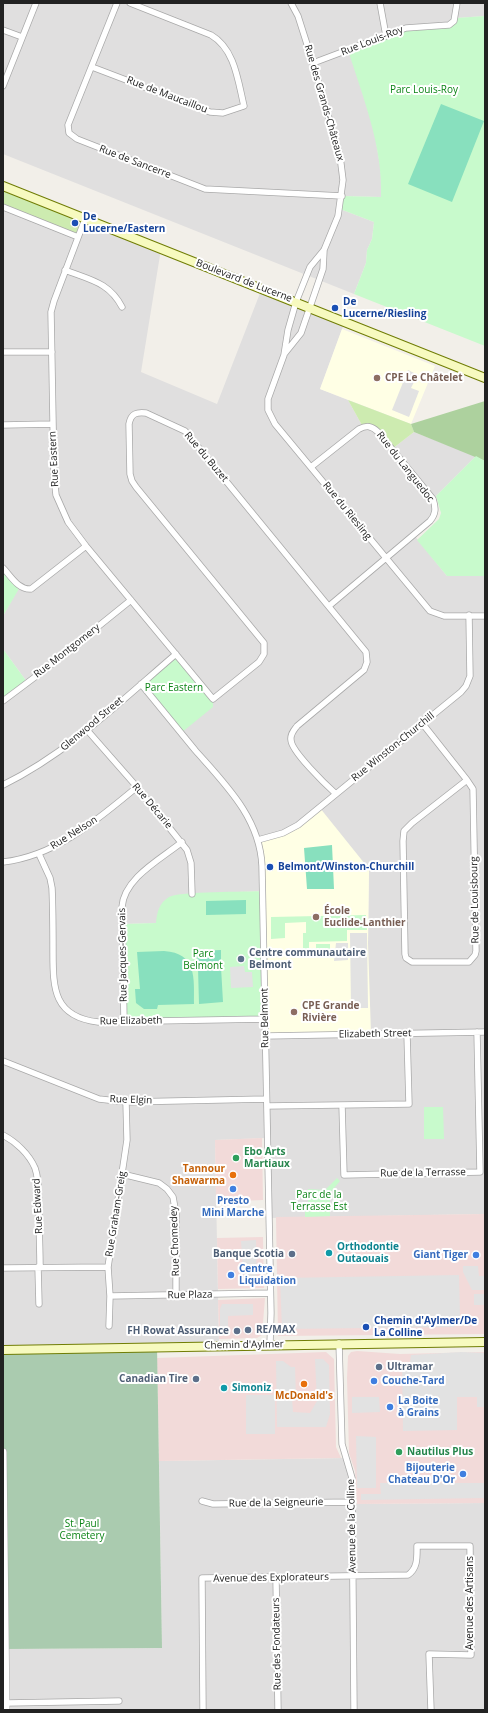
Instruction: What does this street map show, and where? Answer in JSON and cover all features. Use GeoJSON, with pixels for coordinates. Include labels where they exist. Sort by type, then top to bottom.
{"type":"FeatureCollection","features":[{"type":"Feature","properties":{"kind":"main road","name":"Boulevard de Lucerne"},"geometry":{"type":"LineString","coordinates":[[3,186],[485,378]]}},
{"type":"Feature","properties":{"kind":"main road","name":"Chemin d'Aylmer"},"geometry":{"type":"LineString","coordinates":[[3,1350],[270,1344],[485,1342]]}},
{"type":"Feature","properties":{"kind":"street"},"geometry":{"type":"LineString","coordinates":[[3,86],[36,3]]}},
{"type":"Feature","properties":{"kind":"street","name":"Rue de Sancerre"},"geometry":{"type":"LineString","coordinates":[[117,3],[68,125],[69,133],[77,139],[205,189],[342,196]]}},
{"type":"Feature","properties":{"kind":"street","name":"Rue de Maucaillou"},"geometry":{"type":"LineString","coordinates":[[92,66],[210,112],[223,113],[244,106],[231,56],[222,43],[211,35],[130,3]]}},
{"type":"Feature","properties":{"kind":"street","name":"Rue des Grands-Châteaux"},"geometry":{"type":"LineString","coordinates":[[290,3],[298,16],[313,63],[341,162],[343,174],[342,196],[338,216],[324,250],[310,267],[296,302]]}},
{"type":"Feature","properties":{"kind":"street"},"geometry":{"type":"LineString","coordinates":[[380,3],[386,36]]}},
{"type":"Feature","properties":{"kind":"street","name":"Rue Louis-Roy"},"geometry":{"type":"LineString","coordinates":[[313,63],[406,28],[445,26],[454,21],[457,3]]}},
{"type":"Feature","properties":{"kind":"street"},"geometry":{"type":"LineString","coordinates":[[3,30],[22,37]]}},
{"type":"Feature","properties":{"kind":"street"},"geometry":{"type":"LineString","coordinates":[[3,207],[78,237]]}},
{"type":"Feature","properties":{"kind":"street","name":"Rue Eastern"},"geometry":{"type":"LineString","coordinates":[[85,219],[52,306],[52,424],[56,495],[68,522],[86,546],[214,699]]}},
{"type":"Feature","properties":{"kind":"street","name":"Rue des Grands-Châteaux"},"geometry":{"type":"LineString","coordinates":[[309,307],[323,270],[324,250]]}},
{"type":"Feature","properties":{"kind":"street"},"geometry":{"type":"LineString","coordinates":[[65,270],[109,289],[117,298],[122,307]]}},
{"type":"Feature","properties":{"kind":"street","name":"Rue du Riesling"},"geometry":{"type":"LineString","coordinates":[[296,302],[288,330],[284,355],[268,399],[268,410],[275,424],[430,611],[444,616],[485,616]]}},
{"type":"Feature","properties":{"kind":"street","name":"Rue du Riesling"},"geometry":{"type":"LineString","coordinates":[[284,355],[301,333],[309,307]]}},
{"type":"Feature","properties":{"kind":"street"},"geometry":{"type":"LineString","coordinates":[[3,352],[52,352]]}},
{"type":"Feature","properties":{"kind":"street","name":"Rue du Buzet"},"geometry":{"type":"LineString","coordinates":[[214,699],[259,662],[264,654],[265,646],[262,640],[132,481],[130,474],[129,424],[130,418],[133,414],[140,412],[146,413],[185,431],[366,652],[367,666],[361,674],[297,726],[293,731],[291,741],[295,750],[336,794]]}},
{"type":"Feature","properties":{"kind":"street"},"geometry":{"type":"LineString","coordinates":[[3,425],[52,424]]}},
{"type":"Feature","properties":{"kind":"street","name":"Rue du Languedoc"},"geometry":{"type":"LineString","coordinates":[[311,467],[359,429],[367,426],[371,427],[378,432],[433,499],[436,509],[435,514],[430,521],[328,606]]}},
{"type":"Feature","properties":{"kind":"street"},"geometry":{"type":"LineString","coordinates":[[3,568],[23,589],[31,589],[86,546]]}},
{"type":"Feature","properties":{"kind":"street","name":"Rue Montgomery"},"geometry":{"type":"LineString","coordinates":[[3,700],[43,671],[131,600]]}},
{"type":"Feature","properties":{"kind":"street","name":"Rue Winston-Churchill"},"geometry":{"type":"LineString","coordinates":[[258,840],[291,830],[460,692],[469,681],[469,615]]}},
{"type":"Feature","properties":{"kind":"street","name":"Glenwood Street"},"geometry":{"type":"LineString","coordinates":[[3,785],[44,763],[87,730],[176,654]]}},
{"type":"Feature","properties":{"kind":"street","name":"Rue Belmont"},"geometry":{"type":"LineString","coordinates":[[141,684],[235,797],[248,818],[258,840],[262,866],[270,1344]]}},
{"type":"Feature","properties":{"kind":"street","name":"Rue de Louisbourg"},"geometry":{"type":"LineString","coordinates":[[422,723],[467,780],[472,790],[475,955],[469,962],[412,962],[406,958],[405,954],[404,831],[467,780]]}},
{"type":"Feature","properties":{"kind":"street","name":"Rue Décarie"},"geometry":{"type":"LineString","coordinates":[[87,730],[137,787],[182,842],[191,858],[192,894]]}},
{"type":"Feature","properties":{"kind":"street","name":"Rue Nelson"},"geometry":{"type":"LineString","coordinates":[[3,862],[29,858],[39,854],[85,828],[137,787]]}},
{"type":"Feature","properties":{"kind":"street","name":"Rue Jacques-Gervais"},"geometry":{"type":"LineString","coordinates":[[124,1021],[122,907],[124,895],[135,879],[182,842]]}},
{"type":"Feature","properties":{"kind":"street","name":"Rue Elizabeth"},"geometry":{"type":"LineString","coordinates":[[39,854],[50,878],[52,888],[54,983],[59,1000],[70,1014],[83,1019],[98,1022],[264,1019]]}},
{"type":"Feature","properties":{"kind":"street","name":"Rue de la Terrasse"},"geometry":{"type":"LineString","coordinates":[[342,1106],[344,1175],[480,1172],[477,1032]]}},
{"type":"Feature","properties":{"kind":"street","name":"Elizabeth Street"},"geometry":{"type":"LineString","coordinates":[[265,1036],[485,1032]]}},
{"type":"Feature","properties":{"kind":"street"},"geometry":{"type":"LineString","coordinates":[[267,1106],[409,1104],[407,1034]]}},
{"type":"Feature","properties":{"kind":"street","name":"Rue Elgin"},"geometry":{"type":"LineString","coordinates":[[3,1061],[99,1099],[126,1102],[266,1099]]}},
{"type":"Feature","properties":{"kind":"street","name":"Rue Graham-Greig"},"geometry":{"type":"LineString","coordinates":[[109,1326],[110,1296],[108,1267],[127,1140],[126,1102]]}},
{"type":"Feature","properties":{"kind":"street","name":"Rue Edward"},"geometry":{"type":"LineString","coordinates":[[3,1135],[14,1142],[26,1154],[37,1174],[39,1304]]}},
{"type":"Feature","properties":{"kind":"street","name":"Rue Chomedey"},"geometry":{"type":"LineString","coordinates":[[122,1174],[159,1183],[167,1189],[173,1197],[176,1208],[176,1295]]}},
{"type":"Feature","properties":{"kind":"street"},"geometry":{"type":"LineString","coordinates":[[3,1268],[108,1267]]}},
{"type":"Feature","properties":{"kind":"street","name":"Rue Plaza"},"geometry":{"type":"LineString","coordinates":[[110,1296],[270,1293]]}},
{"type":"Feature","properties":{"kind":"street","name":"Avenue de la Colline"},"geometry":{"type":"LineString","coordinates":[[339,1343],[342,1444],[352,1478],[351,1502],[354,1710]]}},
{"type":"Feature","properties":{"kind":"street"},"geometry":{"type":"LineString","coordinates":[[3,1452],[6,1707],[119,1700]]}},
{"type":"Feature","properties":{"kind":"street","name":"Rue de la Seigneurie"},"geometry":{"type":"LineString","coordinates":[[202,1501],[212,1504],[351,1502]]}},
{"type":"Feature","properties":{"kind":"street","name":"Avenue des Artisans"},"geometry":{"type":"LineString","coordinates":[[353,1577],[408,1575],[413,1571],[416,1565],[417,1546],[470,1546],[471,1655],[429,1654],[431,1710]]}},
{"type":"Feature","properties":{"kind":"street","name":"Avenue des Explorateurs"},"geometry":{"type":"LineString","coordinates":[[203,1710],[202,1578],[353,1577]]}},
{"type":"Feature","properties":{"kind":"street","name":"Rue des Fondateurs"},"geometry":{"type":"LineString","coordinates":[[276,1578],[278,1710]]}},
{"type":"Feature","properties":{"kind":"shaded area"},"geometry":{"type":"Polygon","coordinates":[[[3,3],[485,3],[485,16],[456,18],[376,142],[382,176],[381,197],[342,196],[340,209],[374,222],[372,239],[367,250],[366,263],[354,294],[3,154],[3,3]]]}},
{"type":"Feature","properties":{"kind":"shaded area"},"geometry":{"type":"Polygon","coordinates":[[[3,207],[85,219],[161,249],[141,372],[217,404],[262,288],[345,321],[320,389],[348,400],[363,427],[371,427],[392,449],[414,432],[476,456],[433,499],[435,514],[414,535],[447,576],[485,576],[485,1214],[268,1218],[267,1138],[215,1140],[219,1345],[3,1350],[3,701],[27,682],[3,649],[3,616],[19,587],[3,568],[3,207]],[[369,869],[263,891],[192,894],[156,923],[123,924],[368,943],[369,869]]]}},
{"type":"Feature","properties":{"kind":"shaded area","name":"CPE Le Châtelet"},"geometry":{"type":"Polygon","coordinates":[[[342,329],[435,366],[411,424],[320,389],[342,329]]]}},
{"type":"Feature","properties":{"kind":"shaded area"},"geometry":{"type":"Polygon","coordinates":[[[408,370],[418,375],[419,378],[415,380],[411,388],[419,391],[409,417],[392,410],[408,370]]]}},
{"type":"Feature","properties":{"kind":"shaded area","name":"École Euclide-Lanthier"},"geometry":{"type":"Polygon","coordinates":[[[320,808],[369,869],[368,943],[371,1034],[265,1036],[263,891],[258,840],[283,833],[320,808]]]}},
{"type":"Feature","properties":{"kind":"shaded area"},"geometry":{"type":"Polygon","coordinates":[[[350,933],[367,933],[368,1008],[351,1008],[350,933]]]}},
{"type":"Feature","properties":{"kind":"shaded area"},"geometry":{"type":"Polygon","coordinates":[[[336,943],[348,943],[348,960],[334,961],[336,943]]]}},
{"type":"Feature","properties":{"kind":"shaded area"},"geometry":{"type":"Polygon","coordinates":[[[244,966],[245,972],[252,972],[253,987],[231,988],[230,967],[244,966]]]}},
{"type":"Feature","properties":{"kind":"shaded area"},"geometry":{"type":"Polygon","coordinates":[[[262,1138],[263,1200],[216,1202],[215,1140],[262,1138]]]}},
{"type":"Feature","properties":{"kind":"shaded area"},"geometry":{"type":"Polygon","coordinates":[[[485,1214],[485,1334],[278,1336],[276,1217],[485,1214]]]}},
{"type":"Feature","properties":{"kind":"shaded area"},"geometry":{"type":"Polygon","coordinates":[[[263,1237],[264,1288],[218,1289],[217,1238],[263,1237]]]}},
{"type":"Feature","properties":{"kind":"shaded area"},"geometry":{"type":"Polygon","coordinates":[[[256,1240],[257,1282],[244,1282],[241,1241],[256,1240]]]}},
{"type":"Feature","properties":{"kind":"shaded area"},"geometry":{"type":"Polygon","coordinates":[[[463,1266],[478,1266],[479,1276],[485,1276],[485,1290],[472,1290],[463,1272],[463,1266]]]}},
{"type":"Feature","properties":{"kind":"shaded area"},"geometry":{"type":"Polygon","coordinates":[[[459,1275],[460,1316],[454,1327],[282,1329],[280,1278],[459,1275]]]}},
{"type":"Feature","properties":{"kind":"shaded area"},"geometry":{"type":"Polygon","coordinates":[[[474,1294],[485,1294],[485,1305],[474,1305],[474,1294]]]}},
{"type":"Feature","properties":{"kind":"shaded area"},"geometry":{"type":"Polygon","coordinates":[[[265,1298],[262,1335],[257,1338],[219,1339],[218,1300],[265,1298]]]}},
{"type":"Feature","properties":{"kind":"shaded area"},"geometry":{"type":"Polygon","coordinates":[[[222,1304],[253,1304],[253,1315],[228,1316],[228,1327],[220,1328],[220,1309],[222,1304]]]}},
{"type":"Feature","properties":{"kind":"shaded area"},"geometry":{"type":"Polygon","coordinates":[[[357,1351],[400,1354],[485,1352],[485,1503],[357,1504],[355,1471],[349,1453],[347,1378],[348,1356],[351,1352],[357,1351]]]}},
{"type":"Feature","properties":{"kind":"shaded area"},"geometry":{"type":"Polygon","coordinates":[[[326,1352],[334,1359],[336,1447],[341,1458],[159,1461],[157,1358],[326,1352]]]}},
{"type":"Feature","properties":{"kind":"shaded area"},"geometry":{"type":"Polygon","coordinates":[[[461,1352],[485,1353],[485,1407],[477,1407],[477,1397],[457,1397],[457,1430],[403,1431],[402,1363],[410,1362],[411,1355],[461,1352]]]}},
{"type":"Feature","properties":{"kind":"shaded area"},"geometry":{"type":"Polygon","coordinates":[[[315,1359],[323,1359],[329,1365],[330,1414],[326,1427],[277,1427],[276,1361],[283,1361],[291,1367],[295,1367],[296,1397],[292,1398],[293,1412],[310,1413],[317,1401],[315,1359]]]}},
{"type":"Feature","properties":{"kind":"shaded area"},"geometry":{"type":"Polygon","coordinates":[[[246,1395],[275,1395],[275,1434],[246,1434],[246,1395]]]}},
{"type":"Feature","properties":{"kind":"shaded area"},"geometry":{"type":"Polygon","coordinates":[[[352,1397],[379,1397],[380,1412],[352,1413],[352,1397]]]}},
{"type":"Feature","properties":{"kind":"shaded area"},"geometry":{"type":"Polygon","coordinates":[[[356,1436],[376,1437],[376,1488],[357,1488],[356,1436]]]}},
{"type":"Feature","properties":{"kind":"shaded area"},"geometry":{"type":"Polygon","coordinates":[[[346,1458],[349,1467],[352,1502],[357,1504],[485,1503],[485,1710],[6,1710],[6,1649],[162,1648],[159,1461],[346,1458]]]}},
{"type":"Feature","properties":{"kind":"shaded area"},"geometry":{"type":"Polygon","coordinates":[[[380,1483],[485,1483],[485,1498],[361,1500],[361,1494],[381,1494],[380,1483]]]}},
{"type":"Feature","properties":{"kind":"green space","name":"Parc Louis-Roy"},"geometry":{"type":"Polygon","coordinates":[[[485,16],[485,346],[354,294],[366,263],[367,250],[372,239],[374,222],[340,209],[342,196],[381,197],[379,159],[371,122],[348,50],[400,30],[445,25],[456,18],[485,16]]]}},
{"type":"Feature","properties":{"kind":"green space"},"geometry":{"type":"Polygon","coordinates":[[[441,104],[484,121],[452,202],[408,184],[441,104]]]}},
{"type":"Feature","properties":{"kind":"green space"},"geometry":{"type":"Polygon","coordinates":[[[3,186],[85,219],[78,237],[3,207],[3,186]]]}},
{"type":"Feature","properties":{"kind":"green space"},"geometry":{"type":"Polygon","coordinates":[[[348,400],[411,424],[414,432],[392,449],[378,432],[363,427],[348,400]]]}},
{"type":"Feature","properties":{"kind":"green space"},"geometry":{"type":"Polygon","coordinates":[[[485,401],[485,461],[414,432],[411,424],[485,401]]]}},
{"type":"Feature","properties":{"kind":"green space"},"geometry":{"type":"Polygon","coordinates":[[[476,456],[485,461],[485,576],[447,576],[417,540],[439,519],[441,513],[436,496],[476,456]]]}},
{"type":"Feature","properties":{"kind":"green space"},"geometry":{"type":"Polygon","coordinates":[[[3,568],[20,587],[3,616],[3,568]]]}},
{"type":"Feature","properties":{"kind":"green space"},"geometry":{"type":"Polygon","coordinates":[[[3,649],[27,682],[3,701],[3,649]]]}},
{"type":"Feature","properties":{"kind":"green space","name":"Parc Eastern"},"geometry":{"type":"Polygon","coordinates":[[[176,654],[213,699],[213,707],[181,733],[141,684],[176,654]]]}},
{"type":"Feature","properties":{"kind":"green space"},"geometry":{"type":"Polygon","coordinates":[[[332,845],[334,889],[307,889],[304,848],[332,845]]]}},
{"type":"Feature","properties":{"kind":"green space","name":"Parc Belmont"},"geometry":{"type":"Polygon","coordinates":[[[263,891],[264,1019],[124,1021],[123,924],[156,923],[158,912],[163,902],[169,897],[176,895],[263,891]]]}},
{"type":"Feature","properties":{"kind":"green space"},"geometry":{"type":"Polygon","coordinates":[[[246,900],[246,914],[206,915],[206,901],[246,900]]]}},
{"type":"Feature","properties":{"kind":"green space"},"geometry":{"type":"Polygon","coordinates":[[[366,915],[367,930],[347,930],[347,941],[309,942],[309,952],[303,952],[303,933],[306,933],[306,922],[285,923],[285,938],[271,939],[271,917],[366,915]]]}},
{"type":"Feature","properties":{"kind":"green space"},"geometry":{"type":"Polygon","coordinates":[[[316,944],[330,944],[330,952],[316,953],[316,944]]]}},
{"type":"Feature","properties":{"kind":"green space"},"geometry":{"type":"Polygon","coordinates":[[[221,950],[221,965],[198,966],[197,951],[221,950]]]}},
{"type":"Feature","properties":{"kind":"green space"},"geometry":{"type":"Polygon","coordinates":[[[164,951],[183,956],[188,962],[193,976],[194,1004],[158,1005],[157,1009],[144,1009],[136,1003],[135,989],[140,989],[137,952],[164,951]]]}},
{"type":"Feature","properties":{"kind":"green space"},"geometry":{"type":"Polygon","coordinates":[[[221,967],[223,1002],[199,1004],[198,968],[221,967]]]}},
{"type":"Feature","properties":{"kind":"green space"},"geometry":{"type":"Polygon","coordinates":[[[424,1107],[443,1107],[444,1139],[424,1139],[424,1107]]]}},
{"type":"Feature","properties":{"kind":"green space","name":"Parc de la Terrasse Est"},"geometry":{"type":"Polygon","coordinates":[[[337,1178],[340,1181],[330,1193],[330,1216],[305,1217],[305,1209],[308,1205],[308,1189],[325,1190],[337,1178]]]}},
{"type":"Feature","properties":{"kind":"green space","name":"St. Paul Cemetery"},"geometry":{"type":"Polygon","coordinates":[[[157,1346],[162,1648],[6,1649],[3,1350],[157,1346]]]}},
{"type":"Feature","properties":{"kind":"place","name":"De Lucerne/Eastern"},"geometry":{"type":"Point","coordinates":[75,223]}},
{"type":"Feature","properties":{"kind":"place","name":"De Lucerne/Riesling"},"geometry":{"type":"Point","coordinates":[335,308]}},
{"type":"Feature","properties":{"kind":"place","name":"CPE Le Châtelet"},"geometry":{"type":"Point","coordinates":[377,378]}},
{"type":"Feature","properties":{"kind":"place","name":"Belmont/Winston-Churchill"},"geometry":{"type":"Point","coordinates":[270,867]}},
{"type":"Feature","properties":{"kind":"place","name":"École Euclide-Lanthier"},"geometry":{"type":"Point","coordinates":[316,917]}},
{"type":"Feature","properties":{"kind":"place","name":"Centre communautaire Belmont"},"geometry":{"type":"Point","coordinates":[241,959]}},
{"type":"Feature","properties":{"kind":"place","name":"CPE Grande Rivière"},"geometry":{"type":"Point","coordinates":[294,1012]}},
{"type":"Feature","properties":{"kind":"place","name":"Ebo Arts Martiaux"},"geometry":{"type":"Point","coordinates":[236,1158]}},
{"type":"Feature","properties":{"kind":"place","name":"Tannour Shawarma"},"geometry":{"type":"Point","coordinates":[233,1175]}},
{"type":"Feature","properties":{"kind":"place","name":"Presto Mini Marche"},"geometry":{"type":"Point","coordinates":[233,1189]}},
{"type":"Feature","properties":{"kind":"place","name":"Orthodontie Outaouais"},"geometry":{"type":"Point","coordinates":[329,1253]}},
{"type":"Feature","properties":{"kind":"place","name":"Banque Scotia"},"geometry":{"type":"Point","coordinates":[292,1254]}},
{"type":"Feature","properties":{"kind":"place","name":"Giant Tiger"},"geometry":{"type":"Point","coordinates":[476,1255]}},
{"type":"Feature","properties":{"kind":"place","name":"Centre Liquidation"},"geometry":{"type":"Point","coordinates":[231,1275]}},
{"type":"Feature","properties":{"kind":"place","name":"Chemin d'Aylmer/De La Colline"},"geometry":{"type":"Point","coordinates":[366,1327]}},
{"type":"Feature","properties":{"kind":"place","name":"RE/MAX"},"geometry":{"type":"Point","coordinates":[248,1330]}},
{"type":"Feature","properties":{"kind":"place","name":"FH Rowat Assurance"},"geometry":{"type":"Point","coordinates":[237,1331]}},
{"type":"Feature","properties":{"kind":"place","name":"Ultramar"},"geometry":{"type":"Point","coordinates":[379,1367]}},
{"type":"Feature","properties":{"kind":"place","name":"Canadian Tire"},"geometry":{"type":"Point","coordinates":[196,1379]}},
{"type":"Feature","properties":{"kind":"place","name":"Couche-Tard"},"geometry":{"type":"Point","coordinates":[374,1381]}},
{"type":"Feature","properties":{"kind":"place","name":"McDonald's"},"geometry":{"type":"Point","coordinates":[304,1384]}},
{"type":"Feature","properties":{"kind":"place","name":"Simoniz"},"geometry":{"type":"Point","coordinates":[224,1388]}},
{"type":"Feature","properties":{"kind":"place","name":"La Boite à Grains"},"geometry":{"type":"Point","coordinates":[390,1407]}},
{"type":"Feature","properties":{"kind":"place","name":"Nautilus Plus"},"geometry":{"type":"Point","coordinates":[399,1452]}},
{"type":"Feature","properties":{"kind":"place","name":"Bijouterie Chateau D'Or"},"geometry":{"type":"Point","coordinates":[463,1474]}}]}
